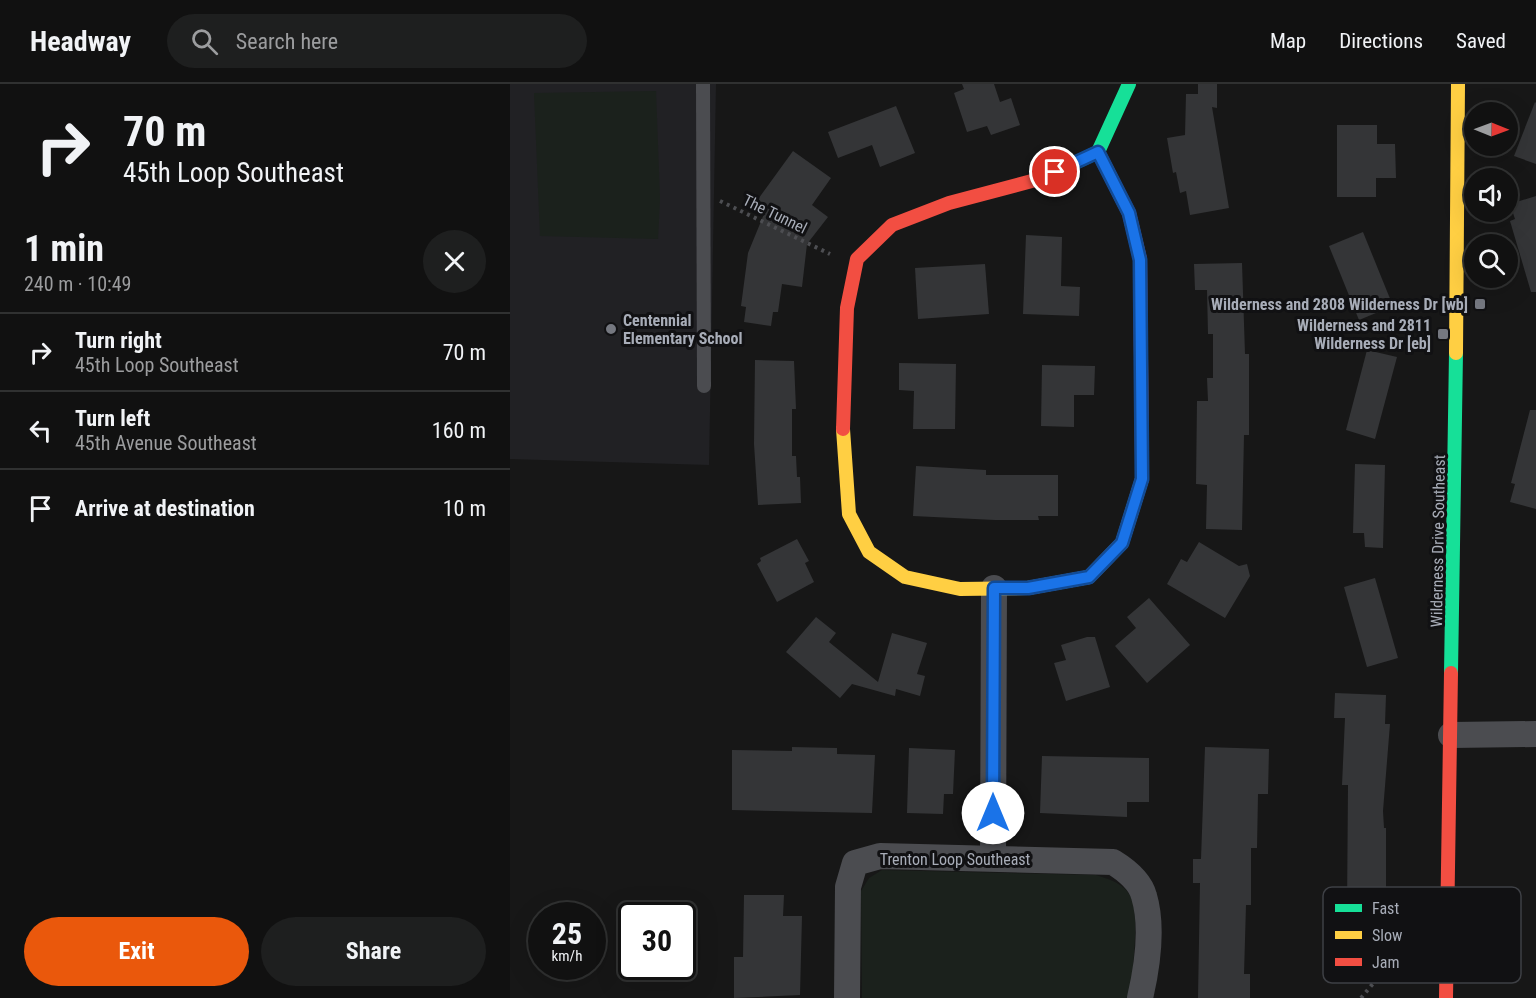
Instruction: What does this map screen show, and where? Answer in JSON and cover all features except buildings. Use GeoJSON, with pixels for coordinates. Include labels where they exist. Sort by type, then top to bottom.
{"type":"FeatureCollection","features":[{"type":"Feature","properties":{"kind":"street"},"geometry":{"type":"LineString","coordinates":[[1098,152],[1129,213],[1140,260],[1142,479],[1122,543],[1089,577],[1028,588],[960,589],[905,577],[869,552],[849,514],[842,422],[847,308],[857,259],[892,225],[949,203],[1033,183],[1098,152],[1129,84]]}},
{"type":"Feature","properties":{"kind":"street","name":"Wilderness Drive Southeast"},"geometry":{"type":"LineString","coordinates":[[1446,887],[1451,735],[1458,84]]}},
{"type":"Feature","properties":{"kind":"street"},"geometry":{"type":"LineString","coordinates":[[993,858],[994,588]]}},
{"type":"Feature","properties":{"kind":"street"},"geometry":{"type":"LineString","coordinates":[[1451,735],[1536,734]]}},
{"type":"Feature","properties":{"kind":"street","name":"Trenton Loop Southeast"},"geometry":{"type":"LineString","coordinates":[[847,998],[849,887],[855,863],[880,856],[1113,862],[1129,872],[1144,895],[1148,933],[1147,970],[1140,998]]}},
{"type":"Feature","properties":{"kind":"lane"},"geometry":{"type":"LineString","coordinates":[[703,84],[705,386]]}},
{"type":"Feature","properties":{"kind":"path","name":"The Tunnel"},"geometry":{"type":"LineString","coordinates":[[704,194],[836,256]]}},
{"type":"Feature","properties":{"kind":"path"},"geometry":{"type":"LineString","coordinates":[[1361,998],[1373,983]]}},
{"type":"Feature","properties":{"kind":"shaded area","name":"Centennial Elementary School"},"geometry":{"type":"Polygon","coordinates":[[[510,84],[716,84],[709,465],[510,459],[510,84]]]}},
{"type":"Feature","properties":{"kind":"shaded area"},"geometry":{"type":"Polygon","coordinates":[[[656,91],[660,199],[658,239],[540,236],[534,93],[656,91]]]}},
{"type":"Feature","properties":{"kind":"shaded area"},"geometry":{"type":"Polygon","coordinates":[[[882,870],[1096,875],[1115,882],[1128,892],[1134,905],[1135,941],[1132,987],[1128,998],[862,998],[861,891],[869,878],[882,870]]]}},
{"type":"Feature","properties":{"kind":"traffic: fast"},"geometry":{"type":"LineString","coordinates":[[1043,178],[1098,152],[1129,84]]}},
{"type":"Feature","properties":{"kind":"traffic: fast"},"geometry":{"type":"LineString","coordinates":[[1451,673],[1456,353]]}},
{"type":"Feature","properties":{"kind":"traffic: slow"},"geometry":{"type":"LineString","coordinates":[[1456,353],[1458,84]]}},
{"type":"Feature","properties":{"kind":"traffic: slow"},"geometry":{"type":"LineString","coordinates":[[843,429],[849,514],[869,552],[905,577],[960,589],[1028,588],[1089,577],[1122,543],[1142,479],[1142,456]]}},
{"type":"Feature","properties":{"kind":"traffic: jam"},"geometry":{"type":"LineString","coordinates":[[1098,152],[1129,213],[1140,259],[1142,456]]}},
{"type":"Feature","properties":{"kind":"traffic: jam"},"geometry":{"type":"LineString","coordinates":[[843,429],[847,308],[857,259],[892,225],[949,203],[1043,178]]}},
{"type":"Feature","properties":{"kind":"traffic: jam"},"geometry":{"type":"LineString","coordinates":[[1448,887],[1451,673]]}},
{"type":"Feature","properties":{"kind":"traffic: jam"},"geometry":{"type":"LineString","coordinates":[[1446,983],[1446,998]]}},
{"type":"Feature","properties":{"kind":"place","name":"Wilderness and 2808 Wilderness Dr [wb]"},"geometry":{"type":"Point","coordinates":[1480,304]}},
{"type":"Feature","properties":{"kind":"place","name":"Centennial Elementary School"},"geometry":{"type":"Point","coordinates":[611,329]}},
{"type":"Feature","properties":{"kind":"place","name":"Wilderness and 2811 Wilderness Dr [eb]"},"geometry":{"type":"Point","coordinates":[1443,334]}},
{"type":"Feature","properties":{"kind":"route"},"geometry":{"type":"LineString","coordinates":[[993,813],[994,588],[1028,588],[1089,577],[1122,543],[1142,479],[1143,348],[1140,260],[1129,213],[1098,152],[1055,172]]}}]}
